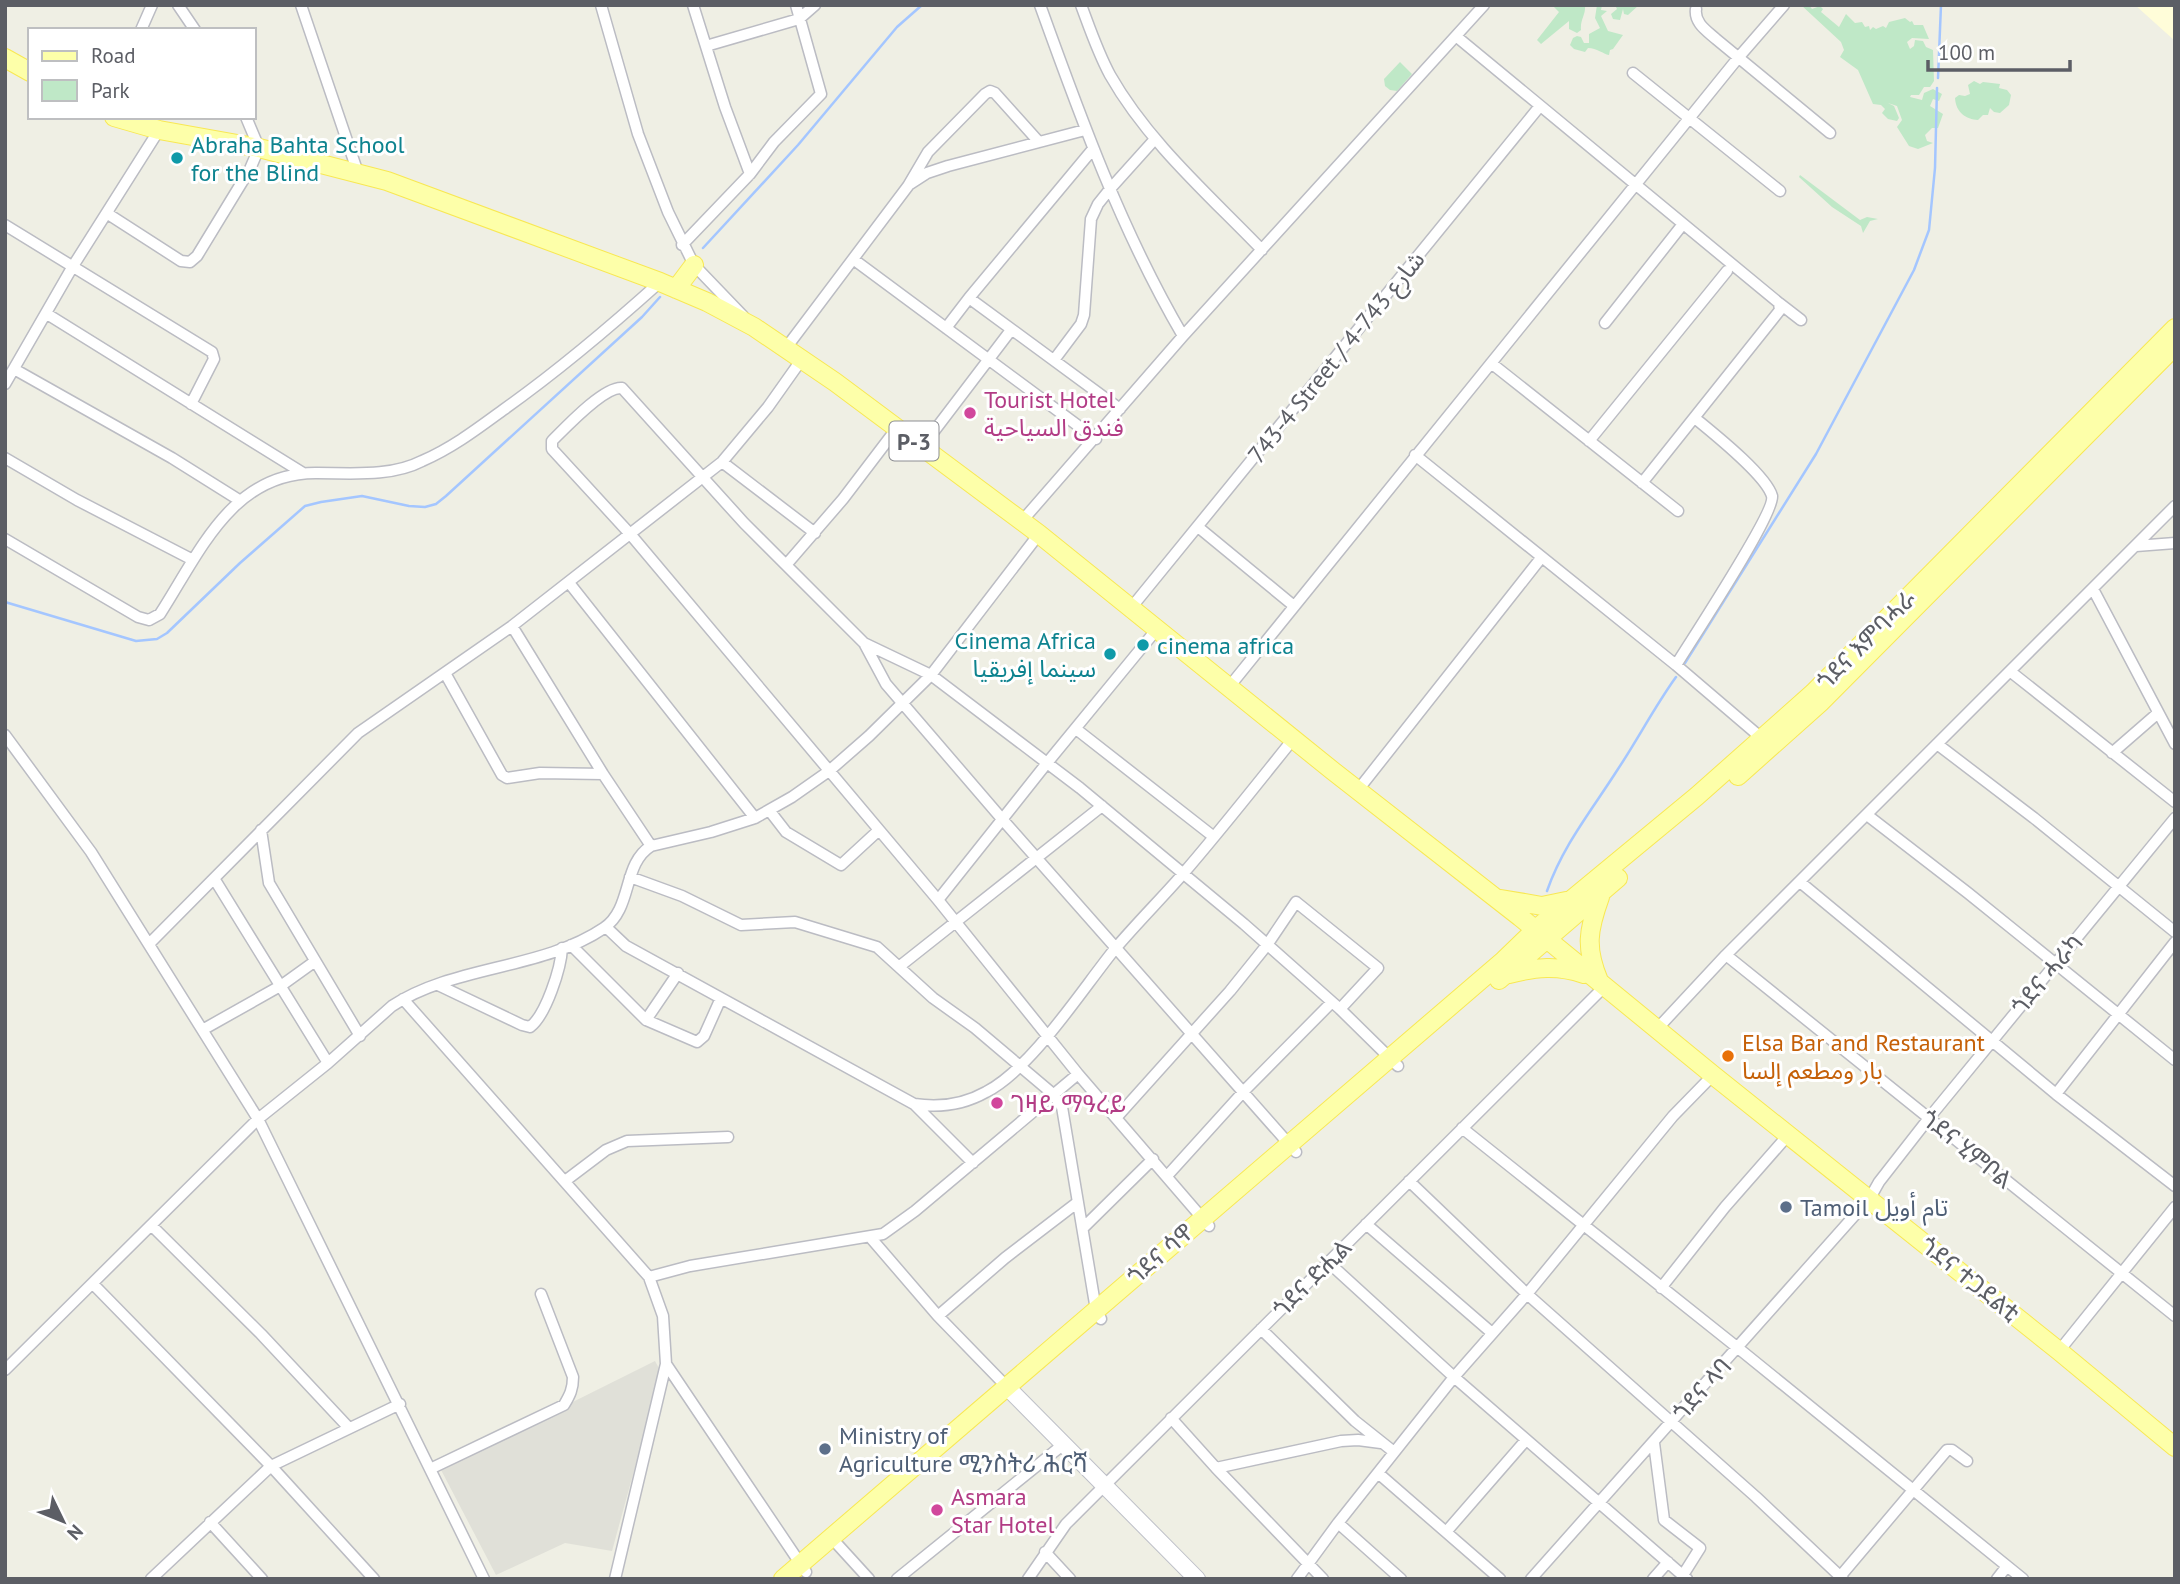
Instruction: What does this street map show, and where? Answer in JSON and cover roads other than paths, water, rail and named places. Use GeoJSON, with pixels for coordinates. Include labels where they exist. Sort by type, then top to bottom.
{"type":"FeatureCollection","features":[{"type":"Feature","properties":{"kind":"main road"},"geometry":{"type":"LineString","coordinates":[[5,58],[28,71]]}},
{"type":"Feature","properties":{"kind":"main road","name":"P-3"},"geometry":{"type":"LineString","coordinates":[[120,119],[159,131],[259,148],[358,173],[465,209],[668,285],[732,314],[802,359],[1039,534],[1599,981]]}},
{"type":"Feature","properties":{"kind":"main road"},"geometry":{"type":"LineString","coordinates":[[668,285],[694,265]]}},
{"type":"Feature","properties":{"kind":"main road","name":"ጎደና እምባሓራ"},"geometry":{"type":"LineString","coordinates":[[1542,934],[1573,900],[1704,790],[1767,743],[2175,328]]}},
{"type":"Feature","properties":{"kind":"main road","name":"ጎደና እምባሓራ"},"geometry":{"type":"LineString","coordinates":[[1542,934],[1602,892],[1767,743],[1849,675],[2175,346]]}},
{"type":"Feature","properties":{"kind":"main road"},"geometry":{"type":"LineString","coordinates":[[1599,981],[1591,963],[1589,940],[1592,918],[1602,892]]}},
{"type":"Feature","properties":{"kind":"main road"},"geometry":{"type":"LineString","coordinates":[[1500,900],[1515,927],[1516,935],[1505,967],[1556,967],[1599,981]]}},
{"type":"Feature","properties":{"kind":"main road"},"geometry":{"type":"LineString","coordinates":[[1500,900],[1542,906],[1573,900]]}},
{"type":"Feature","properties":{"kind":"main road","name":"ጎደና ሳዋ"},"geometry":{"type":"LineString","coordinates":[[801,1572],[1542,934]]}},
{"type":"Feature","properties":{"kind":"main road","name":"ጎደና ተጋደልቲ"},"geometry":{"type":"LineString","coordinates":[[1599,981],[2175,1447]]}},
{"type":"Feature","properties":{"kind":"main road","name":"ጎደና ሳዋ"},"geometry":{"type":"LineString","coordinates":[[783,1579],[801,1572],[838,1545],[1010,1390]]}},
{"type":"Feature","properties":{"kind":"street"},"geometry":{"type":"LineString","coordinates":[[142,28],[152,5]]}},
{"type":"Feature","properties":{"kind":"street"},"geometry":{"type":"LineString","coordinates":[[178,5],[194,28]]}},
{"type":"Feature","properties":{"kind":"street"},"geometry":{"type":"LineString","coordinates":[[301,5],[358,173]]}},
{"type":"Feature","properties":{"kind":"street"},"geometry":{"type":"LineString","coordinates":[[601,5],[638,134],[682,245],[694,265],[754,327]]}},
{"type":"Feature","properties":{"kind":"street"},"geometry":{"type":"LineString","coordinates":[[694,5],[725,107],[750,174]]}},
{"type":"Feature","properties":{"kind":"street"},"geometry":{"type":"LineString","coordinates":[[682,245],[821,94],[796,5]]}},
{"type":"Feature","properties":{"kind":"street"},"geometry":{"type":"LineString","coordinates":[[706,46],[799,19],[815,5]]}},
{"type":"Feature","properties":{"kind":"street"},"geometry":{"type":"LineString","coordinates":[[1040,5],[1093,149],[1144,267],[1183,336]]}},
{"type":"Feature","properties":{"kind":"street"},"geometry":{"type":"LineString","coordinates":[[1081,5],[1098,52],[1136,116],[1262,250]]}},
{"type":"Feature","properties":{"kind":"street"},"geometry":{"type":"LineString","coordinates":[[1022,521],[1183,336],[1484,5]]}},
{"type":"Feature","properties":{"kind":"street"},"geometry":{"type":"LineString","coordinates":[[1229,687],[1688,119],[1784,5]]}},
{"type":"Feature","properties":{"kind":"street"},"geometry":{"type":"LineString","coordinates":[[1696,9],[1695,15],[1699,23],[1830,133]]}},
{"type":"Feature","properties":{"kind":"street"},"geometry":{"type":"LineString","coordinates":[[1457,37],[1801,320]]}},
{"type":"Feature","properties":{"kind":"street"},"geometry":{"type":"LineString","coordinates":[[1633,73],[1780,191]]}},
{"type":"Feature","properties":{"kind":"street"},"geometry":{"type":"LineString","coordinates":[[786,348],[908,186],[938,139],[990,91],[995,93],[1039,142]]}},
{"type":"Feature","properties":{"kind":"street","name":"743-4 Street / شارع 743-4"},"geometry":{"type":"LineString","coordinates":[[1131,608],[1540,106]]}},
{"type":"Feature","properties":{"kind":"street"},"geometry":{"type":"LineString","coordinates":[[108,214],[181,261],[190,262],[197,256],[259,148],[247,119]]}},
{"type":"Feature","properties":{"kind":"street"},"geometry":{"type":"LineString","coordinates":[[908,186],[927,173],[948,166],[1085,130]]}},
{"type":"Feature","properties":{"kind":"street"},"geometry":{"type":"LineString","coordinates":[[5,384],[73,266],[159,131]]}},
{"type":"Feature","properties":{"kind":"street"},"geometry":{"type":"LineString","coordinates":[[1054,360],[1081,324],[1084,315],[1091,219],[1110,188],[1155,139]]}},
{"type":"Feature","properties":{"kind":"street"},"geometry":{"type":"LineString","coordinates":[[946,328],[1093,149]]}},
{"type":"Feature","properties":{"kind":"street"},"geometry":{"type":"LineString","coordinates":[[1605,323],[1683,224]]}},
{"type":"Feature","properties":{"kind":"street"},"geometry":{"type":"LineString","coordinates":[[5,240],[9,227],[212,352],[214,359],[191,404]]}},
{"type":"Feature","properties":{"kind":"street"},"geometry":{"type":"LineString","coordinates":[[853,259],[1096,439]]}},
{"type":"Feature","properties":{"kind":"street"},"geometry":{"type":"LineString","coordinates":[[1589,441],[1727,271]]}},
{"type":"Feature","properties":{"kind":"street"},"geometry":{"type":"LineString","coordinates":[[5,539],[138,617],[149,620],[160,614],[193,560],[239,500],[262,484],[276,478],[303,473],[378,472],[406,468],[421,462],[463,439],[668,285]]}},
{"type":"Feature","properties":{"kind":"street"},"geometry":{"type":"LineString","coordinates":[[969,298],[1120,409]]}},
{"type":"Feature","properties":{"kind":"street"},"geometry":{"type":"LineString","coordinates":[[1642,483],[1696,419],[1780,310],[1779,303]]}},
{"type":"Feature","properties":{"kind":"street"},"geometry":{"type":"LineString","coordinates":[[47,314],[303,473]]}},
{"type":"Feature","properties":{"kind":"street"},"geometry":{"type":"LineString","coordinates":[[922,447],[1011,330]]}},
{"type":"Feature","properties":{"kind":"street"},"geometry":{"type":"LineString","coordinates":[[150,943],[358,733],[570,583],[722,462],[768,407],[802,359]]}},
{"type":"Feature","properties":{"kind":"street"},"geometry":{"type":"LineString","coordinates":[[1491,363],[1678,511]]}},
{"type":"Feature","properties":{"kind":"street"},"geometry":{"type":"LineString","coordinates":[[14,369],[172,458],[239,500]]}},
{"type":"Feature","properties":{"kind":"street"},"geometry":{"type":"LineString","coordinates":[[1205,1222],[631,535],[577,480],[550,445],[595,402],[613,389],[622,388],[786,565],[864,643],[886,684],[1292,1148]]}},
{"type":"Feature","properties":{"kind":"street"},"geometry":{"type":"LineString","coordinates":[[1676,665],[1758,532],[1772,504],[1768,489],[1746,463],[1696,419]]}},
{"type":"Feature","properties":{"kind":"street"},"geometry":{"type":"LineString","coordinates":[[786,565],[815,533],[897,428]]}},
{"type":"Feature","properties":{"kind":"street"},"geometry":{"type":"LineString","coordinates":[[1415,455],[1676,665],[1767,743]]}},
{"type":"Feature","properties":{"kind":"street"},"geometry":{"type":"LineString","coordinates":[[5,458],[77,500],[193,560]]}},
{"type":"Feature","properties":{"kind":"street"},"geometry":{"type":"LineString","coordinates":[[722,462],[815,533]]}},
{"type":"Feature","properties":{"kind":"street"},"geometry":{"type":"LineString","coordinates":[[1657,1029],[1726,956],[2175,506]]}},
{"type":"Feature","properties":{"kind":"street"},"geometry":{"type":"LineString","coordinates":[[1198,527],[1294,606]]}},
{"type":"Feature","properties":{"kind":"street"},"geometry":{"type":"LineString","coordinates":[[5,1370],[258,1119],[328,1063],[392,1006],[438,985],[566,946],[606,927],[624,902],[630,877],[639,857],[651,846],[755,818],[829,771],[904,704],[931,675],[1039,534]]}},
{"type":"Feature","properties":{"kind":"street"},"geometry":{"type":"LineString","coordinates":[[2136,546],[2175,542]]}},
{"type":"Feature","properties":{"kind":"street"},"geometry":{"type":"LineString","coordinates":[[1359,790],[1541,558]]}},
{"type":"Feature","properties":{"kind":"street"},"geometry":{"type":"LineString","coordinates":[[570,583],[755,818]]}},
{"type":"Feature","properties":{"kind":"street"},"geometry":{"type":"LineString","coordinates":[[2093,589],[2175,744]]}},
{"type":"Feature","properties":{"kind":"street"},"geometry":{"type":"LineString","coordinates":[[512,626],[603,774],[651,846]]}},
{"type":"Feature","properties":{"kind":"street"},"geometry":{"type":"LineString","coordinates":[[938,900],[1046,763],[1157,629]]}},
{"type":"Feature","properties":{"kind":"street"},"geometry":{"type":"LineString","coordinates":[[864,643],[931,675],[1102,806],[1267,945],[1394,1062]]}},
{"type":"Feature","properties":{"kind":"street"},"geometry":{"type":"LineString","coordinates":[[2011,672],[2175,802]]}},
{"type":"Feature","properties":{"kind":"street"},"geometry":{"type":"LineString","coordinates":[[444,673],[502,775],[507,778],[540,773],[603,774]]}},
{"type":"Feature","properties":{"kind":"street"},"geometry":{"type":"LineString","coordinates":[[2112,752],[2158,713]]}},
{"type":"Feature","properties":{"kind":"street"},"geometry":{"type":"LineString","coordinates":[[1076,729],[1214,837]]}},
{"type":"Feature","properties":{"kind":"street"},"geometry":{"type":"LineString","coordinates":[[5,735],[91,852],[258,1119],[484,1579]]}},
{"type":"Feature","properties":{"kind":"street"},"geometry":{"type":"LineString","coordinates":[[914,1104],[947,1107],[970,1099],[986,1092],[1019,1067],[1116,948],[1214,837],[1294,738]]}},
{"type":"Feature","properties":{"kind":"street"},"geometry":{"type":"LineString","coordinates":[[1937,744],[2175,932]]}},
{"type":"Feature","properties":{"kind":"street"},"geometry":{"type":"LineString","coordinates":[[900,966],[1102,806]]}},
{"type":"Feature","properties":{"kind":"street"},"geometry":{"type":"LineString","coordinates":[[769,810],[786,832],[841,865],[878,830]]}},
{"type":"Feature","properties":{"kind":"street"},"geometry":{"type":"LineString","coordinates":[[1867,815],[2175,1060]]}},
{"type":"Feature","properties":{"kind":"street","name":"ጎደና ሓራካ"},"geometry":{"type":"LineString","coordinates":[[1870,1198],[1879,1182],[1929,1118],[2175,818]]}},
{"type":"Feature","properties":{"kind":"street"},"geometry":{"type":"LineString","coordinates":[[261,830],[269,883],[360,1036]]}},
{"type":"Feature","properties":{"kind":"street"},"geometry":{"type":"LineString","coordinates":[[630,877],[682,896],[741,925],[795,922],[869,943],[887,954],[933,998],[975,1028],[1053,1094],[1062,1107],[1099,1314]]}},
{"type":"Feature","properties":{"kind":"street"},"geometry":{"type":"LineString","coordinates":[[215,880],[328,1063]]}},
{"type":"Feature","properties":{"kind":"street"},"geometry":{"type":"LineString","coordinates":[[1800,882],[2056,1094],[2175,1186]]}},
{"type":"Feature","properties":{"kind":"street"},"geometry":{"type":"LineString","coordinates":[[1116,1118],[1193,1034],[1267,945],[1296,902],[1376,964],[1377,971],[1244,1091],[1167,1176]]}},
{"type":"Feature","properties":{"kind":"street"},"geometry":{"type":"LineString","coordinates":[[606,927],[626,946],[914,1104],[973,1163]]}},
{"type":"Feature","properties":{"kind":"street"},"geometry":{"type":"LineString","coordinates":[[2056,1094],[2175,942]]}},
{"type":"Feature","properties":{"kind":"street"},"geometry":{"type":"LineString","coordinates":[[438,985],[522,1026],[530,1027],[541,1013],[566,946]]}},
{"type":"Feature","properties":{"kind":"street"},"geometry":{"type":"LineString","coordinates":[[566,946],[646,1020],[697,1042],[705,1036],[721,998]]}},
{"type":"Feature","properties":{"kind":"street","name":"ጎደና ሂምቦል"},"geometry":{"type":"LineString","coordinates":[[1726,956],[2175,1316]]}},
{"type":"Feature","properties":{"kind":"street"},"geometry":{"type":"LineString","coordinates":[[204,1029],[282,985],[314,961]]}},
{"type":"Feature","properties":{"kind":"street"},"geometry":{"type":"LineString","coordinates":[[646,1020],[678,973]]}},
{"type":"Feature","properties":{"kind":"street","name":"ጎደና ድሒል"},"geometry":{"type":"LineString","coordinates":[[1028,1579],[1066,1524],[1462,1128],[1599,981]]}},
{"type":"Feature","properties":{"kind":"street"},"geometry":{"type":"LineString","coordinates":[[403,999],[649,1277],[663,1315],[666,1364],[615,1579]]}},
{"type":"Feature","properties":{"kind":"street"},"geometry":{"type":"LineString","coordinates":[[649,1277],[690,1266],[870,1237],[894,1228],[1079,1074]]}},
{"type":"Feature","properties":{"kind":"street"},"geometry":{"type":"LineString","coordinates":[[1297,1579],[1454,1377],[1527,1294],[1673,1116],[1713,1074]]}},
{"type":"Feature","properties":{"kind":"street"},"geometry":{"type":"LineString","coordinates":[[1462,1128],[2023,1579]]}},
{"type":"Feature","properties":{"kind":"street"},"geometry":{"type":"LineString","coordinates":[[1661,1288],[1725,1206],[1789,1134]]}},
{"type":"Feature","properties":{"kind":"street"},"geometry":{"type":"LineString","coordinates":[[565,1181],[606,1150],[627,1141],[728,1137]]}},
{"type":"Feature","properties":{"kind":"street"},"geometry":{"type":"LineString","coordinates":[[1083,1228],[1153,1159]]}},
{"type":"Feature","properties":{"kind":"street"},"geometry":{"type":"LineString","coordinates":[[1409,1181],[1527,1294],[1756,1497],[1840,1578],[1947,1450],[1952,1450],[1967,1461]]}},
{"type":"Feature","properties":{"kind":"street","name":"ጎደና ላባ"},"geometry":{"type":"LineString","coordinates":[[1531,1579],[1870,1198]]}},
{"type":"Feature","properties":{"kind":"street"},"geometry":{"type":"LineString","coordinates":[[938,1317],[1005,1258],[1078,1202]]}},
{"type":"Feature","properties":{"kind":"street"},"geometry":{"type":"LineString","coordinates":[[2059,1351],[2175,1207]]}},
{"type":"Feature","properties":{"kind":"street"},"geometry":{"type":"LineString","coordinates":[[1366,1224],[1492,1333]]}},
{"type":"Feature","properties":{"kind":"street"},"geometry":{"type":"LineString","coordinates":[[152,1226],[261,1334],[349,1428]]}},
{"type":"Feature","properties":{"kind":"street"},"geometry":{"type":"LineString","coordinates":[[870,1237],[938,1317],[1197,1579]]}},
{"type":"Feature","properties":{"kind":"street"},"geometry":{"type":"LineString","coordinates":[[1328,1262],[1454,1377],[1685,1577],[1700,1548],[1664,1520],[1654,1443]]}},
{"type":"Feature","properties":{"kind":"street"},"geometry":{"type":"LineString","coordinates":[[93,1284],[271,1466],[374,1579]]}},
{"type":"Feature","properties":{"kind":"street"},"geometry":{"type":"LineString","coordinates":[[430,1469],[564,1405],[573,1389],[573,1377],[541,1294]]}},
{"type":"Feature","properties":{"kind":"street"},"geometry":{"type":"LineString","coordinates":[[1261,1329],[1324,1391],[1394,1452]]}},
{"type":"Feature","properties":{"kind":"street"},"geometry":{"type":"LineString","coordinates":[[666,1364],[801,1572]]}},
{"type":"Feature","properties":{"kind":"street"},"geometry":{"type":"LineString","coordinates":[[151,1579],[271,1466],[400,1404]]}},
{"type":"Feature","properties":{"kind":"street"},"geometry":{"type":"LineString","coordinates":[[1171,1418],[1323,1579]]}},
{"type":"Feature","properties":{"kind":"street"},"geometry":{"type":"LineString","coordinates":[[1446,1532],[1526,1440]]}},
{"type":"Feature","properties":{"kind":"street"},"geometry":{"type":"LineString","coordinates":[[1216,1468],[1341,1441],[1381,1443]]}},
{"type":"Feature","properties":{"kind":"street"},"geometry":{"type":"LineString","coordinates":[[897,1579],[1065,1443]]}},
{"type":"Feature","properties":{"kind":"street"},"geometry":{"type":"LineString","coordinates":[[1378,1473],[1500,1579]]}},
{"type":"Feature","properties":{"kind":"street"},"geometry":{"type":"LineString","coordinates":[[210,1522],[262,1579]]}},
{"type":"Feature","properties":{"kind":"street"},"geometry":{"type":"LineString","coordinates":[[1338,1523],[1401,1579]]}},
{"type":"Feature","properties":{"kind":"street"},"geometry":{"type":"LineString","coordinates":[[838,1545],[869,1579]]}},
{"type":"Feature","properties":{"kind":"street"},"geometry":{"type":"LineString","coordinates":[[1045,1552],[1070,1579]]}},
{"type":"Feature","properties":{"kind":"street"},"geometry":{"type":"LineString","coordinates":[[1653,1579],[1668,1562]]}},
{"type":"Feature","properties":{"kind":"street"},"geometry":{"type":"LineString","coordinates":[[1997,1579],[2007,1566]]}},
{"type":"Feature","properties":{"kind":"waterway"},"geometry":{"type":"LineString","coordinates":[[703,248],[798,145],[897,27],[922,5]]}},
{"type":"Feature","properties":{"kind":"waterway"},"geometry":{"type":"LineString","coordinates":[[1938,78],[1941,5]]}},
{"type":"Feature","properties":{"kind":"waterway"},"geometry":{"type":"LineString","coordinates":[[1685,663],[1816,454],[1914,270],[1929,230],[1935,168],[1937,88]]}},
{"type":"Feature","properties":{"kind":"waterway"},"geometry":{"type":"LineString","coordinates":[[5,602],[136,641],[157,639],[167,633],[305,506],[362,496],[409,506],[425,507],[436,504],[642,317],[660,297]]}},
{"type":"Feature","properties":{"kind":"waterway"},"geometry":{"type":"LineString","coordinates":[[1547,891],[1570,843],[1676,677]]}},
{"type":"Feature","properties":{"kind":"place","name":"Abraha Bahta School for the Blind"},"geometry":{"type":"Point","coordinates":[177,158]}},
{"type":"Feature","properties":{"kind":"place","name":"Tourist Hotel فندق السياحية"},"geometry":{"type":"Point","coordinates":[970,413]}},
{"type":"Feature","properties":{"kind":"place","name":"cinema africa"},"geometry":{"type":"Point","coordinates":[1143,645]}},
{"type":"Feature","properties":{"kind":"place","name":"Cinema Africa سينما إفريقيا"},"geometry":{"type":"Point","coordinates":[1110,654]}},
{"type":"Feature","properties":{"kind":"place","name":"Elsa Bar and Restaurant بار ومطعم إلسا"},"geometry":{"type":"Point","coordinates":[1728,1056]}},
{"type":"Feature","properties":{"kind":"place","name":"ገዛይ ማዓረይ"},"geometry":{"type":"Point","coordinates":[997,1103]}},
{"type":"Feature","properties":{"kind":"place","name":"Tamoil تام أويل"},"geometry":{"type":"Point","coordinates":[1786,1207]}},
{"type":"Feature","properties":{"kind":"place","name":"Ministry of Agriculture ሚንስትሪ ሕርሻ"},"geometry":{"type":"Point","coordinates":[825,1449]}},
{"type":"Feature","properties":{"kind":"place","name":"Asmara Star Hotel"},"geometry":{"type":"Point","coordinates":[937,1510]}}]}
